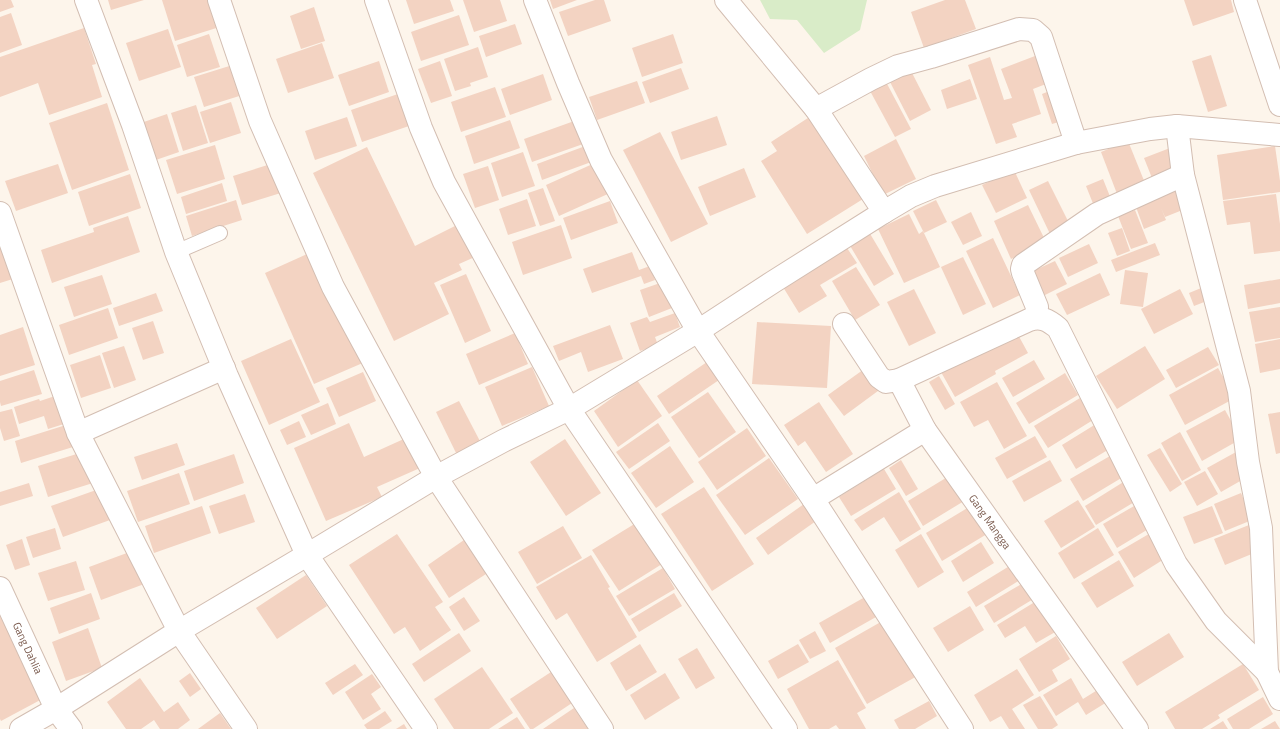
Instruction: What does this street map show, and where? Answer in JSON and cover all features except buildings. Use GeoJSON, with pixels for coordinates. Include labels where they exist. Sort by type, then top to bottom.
{"type":"FeatureCollection","features":[{"type":"Feature","properties":{"kind":"street"},"geometry":{"type":"LineString","coordinates":[[86,0],[133,125],[176,252],[224,368],[307,555],[426,729]]}},
{"type":"Feature","properties":{"kind":"street"},"geometry":{"type":"LineString","coordinates":[[219,0],[260,121],[333,287],[436,477],[602,729]]}},
{"type":"Feature","properties":{"kind":"street"},"geometry":{"type":"LineString","coordinates":[[376,0],[421,128],[444,182],[569,409],[786,729]]}},
{"type":"Feature","properties":{"kind":"street"},"geometry":{"type":"LineString","coordinates":[[535,0],[601,160],[698,331],[813,499],[962,729]]}},
{"type":"Feature","properties":{"kind":"street"},"geometry":{"type":"LineString","coordinates":[[726,0],[816,109],[884,212]]}},
{"type":"Feature","properties":{"kind":"street"},"geometry":{"type":"LineString","coordinates":[[1245,0],[1280,106]]}},
{"type":"Feature","properties":{"kind":"street"},"geometry":{"type":"LineString","coordinates":[[816,109],[898,66],[1019,29],[1033,30],[1041,37],[1076,143]]}},
{"type":"Feature","properties":{"kind":"street"},"geometry":{"type":"LineString","coordinates":[[1177,126],[1183,175],[1239,391],[1248,462],[1261,528],[1267,672]]}},
{"type":"Feature","properties":{"kind":"street"},"geometry":{"type":"LineString","coordinates":[[22,729],[179,631],[436,477],[503,441],[569,409],[698,331],[773,282],[911,196],[935,186],[1076,143],[1150,129],[1177,126],[1280,135]]}},
{"type":"Feature","properties":{"kind":"street"},"geometry":{"type":"LineString","coordinates":[[1036,317],[1037,307],[1022,273],[1023,265],[1097,214],[1183,175]]}},
{"type":"Feature","properties":{"kind":"street"},"geometry":{"type":"LineString","coordinates":[[0,213],[78,433],[179,631],[246,729]]}},
{"type":"Feature","properties":{"kind":"street"},"geometry":{"type":"LineString","coordinates":[[844,324],[879,377],[886,382],[899,380],[1036,317],[1049,320],[1058,328],[1176,564],[1216,621],[1267,672],[1280,699]]}},
{"type":"Feature","properties":{"kind":"street"},"geometry":{"type":"LineString","coordinates":[[78,433],[224,368]]}},
{"type":"Feature","properties":{"kind":"street","name":"Gang Mangga"},"geometry":{"type":"LineString","coordinates":[[899,380],[925,430],[1137,729]]}},
{"type":"Feature","properties":{"kind":"street"},"geometry":{"type":"LineString","coordinates":[[813,499],[925,430]]}},
{"type":"Feature","properties":{"kind":"street","name":"Gang Dahlia"},"geometry":{"type":"LineString","coordinates":[[0,588],[56,709],[71,729]]}},
{"type":"Feature","properties":{"kind":"lane"},"geometry":{"type":"LineString","coordinates":[[176,252],[220,233]]}},
{"type":"Feature","properties":{"kind":"green space"},"geometry":{"type":"Polygon","coordinates":[[[760,0],[867,0],[860,30],[824,53],[797,20],[770,19],[760,0]]]}}]}
